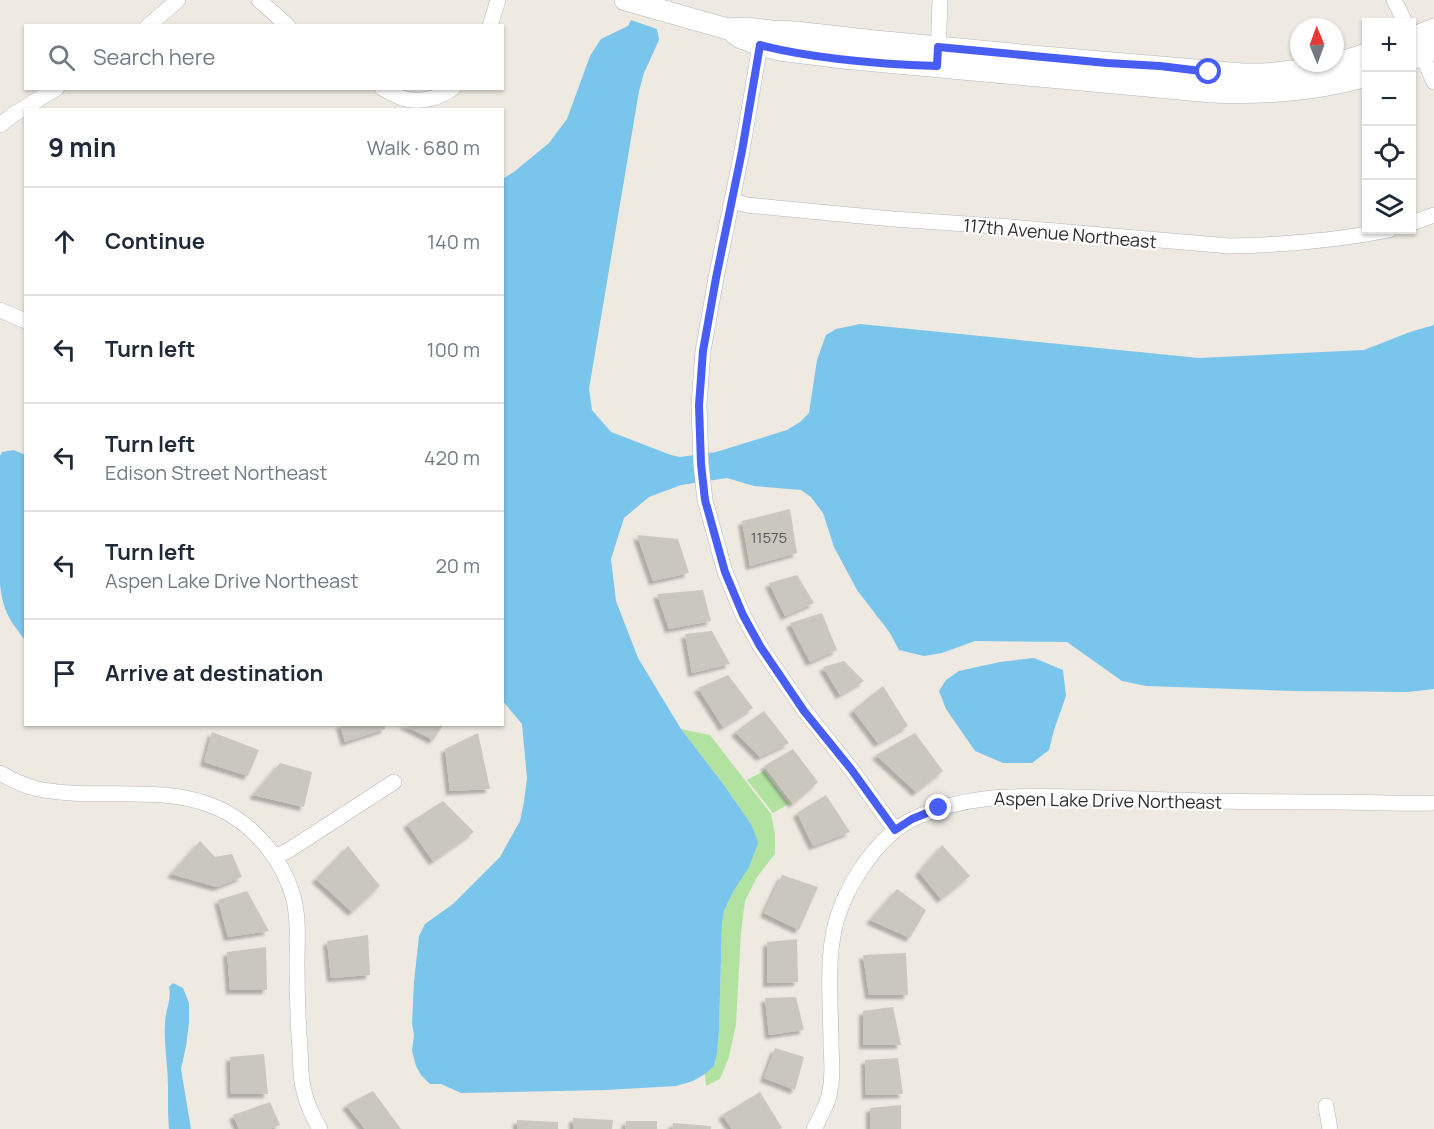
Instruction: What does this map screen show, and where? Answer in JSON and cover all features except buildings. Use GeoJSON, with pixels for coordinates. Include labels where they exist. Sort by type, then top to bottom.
{"type":"FeatureCollection","features":[{"type":"Feature","properties":{"kind":"street"},"geometry":{"type":"LineString","coordinates":[[150,24],[178,0]]}},
{"type":"Feature","properties":{"kind":"street"},"geometry":{"type":"LineString","coordinates":[[259,0],[286,24]]}},
{"type":"Feature","properties":{"kind":"street"},"geometry":{"type":"LineString","coordinates":[[491,24],[498,0]]}},
{"type":"Feature","properties":{"kind":"street"},"geometry":{"type":"LineString","coordinates":[[625,0],[728,29],[746,28],[938,57],[1266,74],[1335,64],[1362,55]]}},
{"type":"Feature","properties":{"kind":"street"},"geometry":{"type":"LineString","coordinates":[[938,57],[940,0]]}},
{"type":"Feature","properties":{"kind":"street"},"geometry":{"type":"LineString","coordinates":[[1394,0],[1403,18]]}},
{"type":"Feature","properties":{"kind":"street"},"geometry":{"type":"LineString","coordinates":[[728,29],[741,38],[780,50],[883,63],[938,57],[1006,74],[1212,92],[1292,91],[1362,77]]}},
{"type":"Feature","properties":{"kind":"street"},"geometry":{"type":"LineString","coordinates":[[1434,29],[1416,42],[1434,82]]}},
{"type":"Feature","properties":{"kind":"street"},"geometry":{"type":"LineString","coordinates":[[760,45],[703,351],[699,433],[705,500],[725,572],[743,615],[760,646],[804,711],[845,761],[895,830]]}},
{"type":"Feature","properties":{"kind":"street"},"geometry":{"type":"LineString","coordinates":[[26,108],[54,90]]}},
{"type":"Feature","properties":{"kind":"street"},"geometry":{"type":"LineString","coordinates":[[386,90],[405,99],[421,100],[435,98],[450,90]]}},
{"type":"Feature","properties":{"kind":"street"},"geometry":{"type":"LineString","coordinates":[[0,125],[24,109]]}},
{"type":"Feature","properties":{"kind":"street","name":"117th Avenue Northeast"},"geometry":{"type":"LineString","coordinates":[[732,201],[747,205],[1229,246],[1272,245],[1365,234]]}},
{"type":"Feature","properties":{"kind":"street"},"geometry":{"type":"LineString","coordinates":[[1416,222],[1434,215]]}},
{"type":"Feature","properties":{"kind":"street"},"geometry":{"type":"LineString","coordinates":[[0,310],[24,320]]}},
{"type":"Feature","properties":{"kind":"street"},"geometry":{"type":"LineString","coordinates":[[0,773],[36,789],[84,794],[158,794],[183,797],[203,802],[223,811],[259,837],[275,857],[294,900],[297,920],[297,998],[302,1086],[308,1105],[320,1129]]}},
{"type":"Feature","properties":{"kind":"street"},"geometry":{"type":"LineString","coordinates":[[275,857],[394,782]]}},
{"type":"Feature","properties":{"kind":"street","name":"Aspen Lake Drive Northeast"},"geometry":{"type":"LineString","coordinates":[[814,1129],[828,1097],[832,1076],[830,957],[832,934],[850,886],[861,868],[895,830],[912,819],[939,808],[993,797],[1287,803],[1434,803]]}},
{"type":"Feature","properties":{"kind":"street"},"geometry":{"type":"LineString","coordinates":[[1326,1106],[1330,1129]]}},
{"type":"Feature","properties":{"kind":"green space"},"geometry":{"type":"Polygon","coordinates":[[[681,729],[710,735],[771,814],[775,834],[775,854],[757,877],[745,901],[736,1024],[729,1057],[720,1079],[706,1086],[705,1074],[714,1066],[717,1054],[724,911],[734,890],[751,824],[681,729]]]}},
{"type":"Feature","properties":{"kind":"green space"},"geometry":{"type":"Polygon","coordinates":[[[764,771],[789,804],[773,813],[747,780],[764,771]]]}},
{"type":"Feature","properties":{"kind":"water"},"geometry":{"type":"Polygon","coordinates":[[[631,20],[657,29],[659,40],[644,73],[639,91],[589,389],[592,410],[611,432],[680,457],[716,452],[787,430],[809,413],[817,360],[826,335],[836,329],[860,324],[1199,358],[1364,350],[1434,325],[1434,689],[1408,692],[1295,691],[1146,686],[1122,681],[1067,642],[975,641],[942,653],[924,656],[899,650],[890,633],[857,590],[834,547],[823,513],[811,497],[801,490],[754,486],[727,478],[681,485],[649,497],[624,518],[611,559],[616,601],[638,658],[681,729],[751,824],[758,843],[749,867],[724,911],[719,1030],[714,1066],[693,1081],[676,1086],[461,1093],[441,1084],[430,1084],[421,1075],[412,1051],[414,1035],[412,1023],[419,936],[425,924],[453,904],[500,857],[520,821],[527,778],[522,724],[504,702],[504,178],[549,143],[567,119],[590,56],[601,39],[628,26],[631,20]]]}},
{"type":"Feature","properties":{"kind":"water"},"geometry":{"type":"Polygon","coordinates":[[[14,450],[24,455],[24,639],[8,614],[0,584],[0,456],[2,452],[14,450]]]}},
{"type":"Feature","properties":{"kind":"water"},"geometry":{"type":"Polygon","coordinates":[[[1034,658],[1063,670],[1066,696],[1049,750],[1032,763],[1003,763],[975,751],[946,709],[939,691],[946,680],[959,671],[1000,662],[1034,658]]]}},
{"type":"Feature","properties":{"kind":"water"},"geometry":{"type":"Polygon","coordinates":[[[173,983],[183,988],[189,1003],[189,1022],[181,1069],[191,1129],[169,1129],[165,1019],[170,996],[169,987],[173,983]]]}},
{"type":"Feature","properties":{"kind":"route"},"geometry":{"type":"LineString","coordinates":[[939,808],[912,819],[895,830],[851,769],[804,711],[760,646],[743,615],[725,572],[705,500],[699,433],[703,351],[760,45],[806,54],[914,65],[937,66],[938,47],[1209,72]]}}]}
